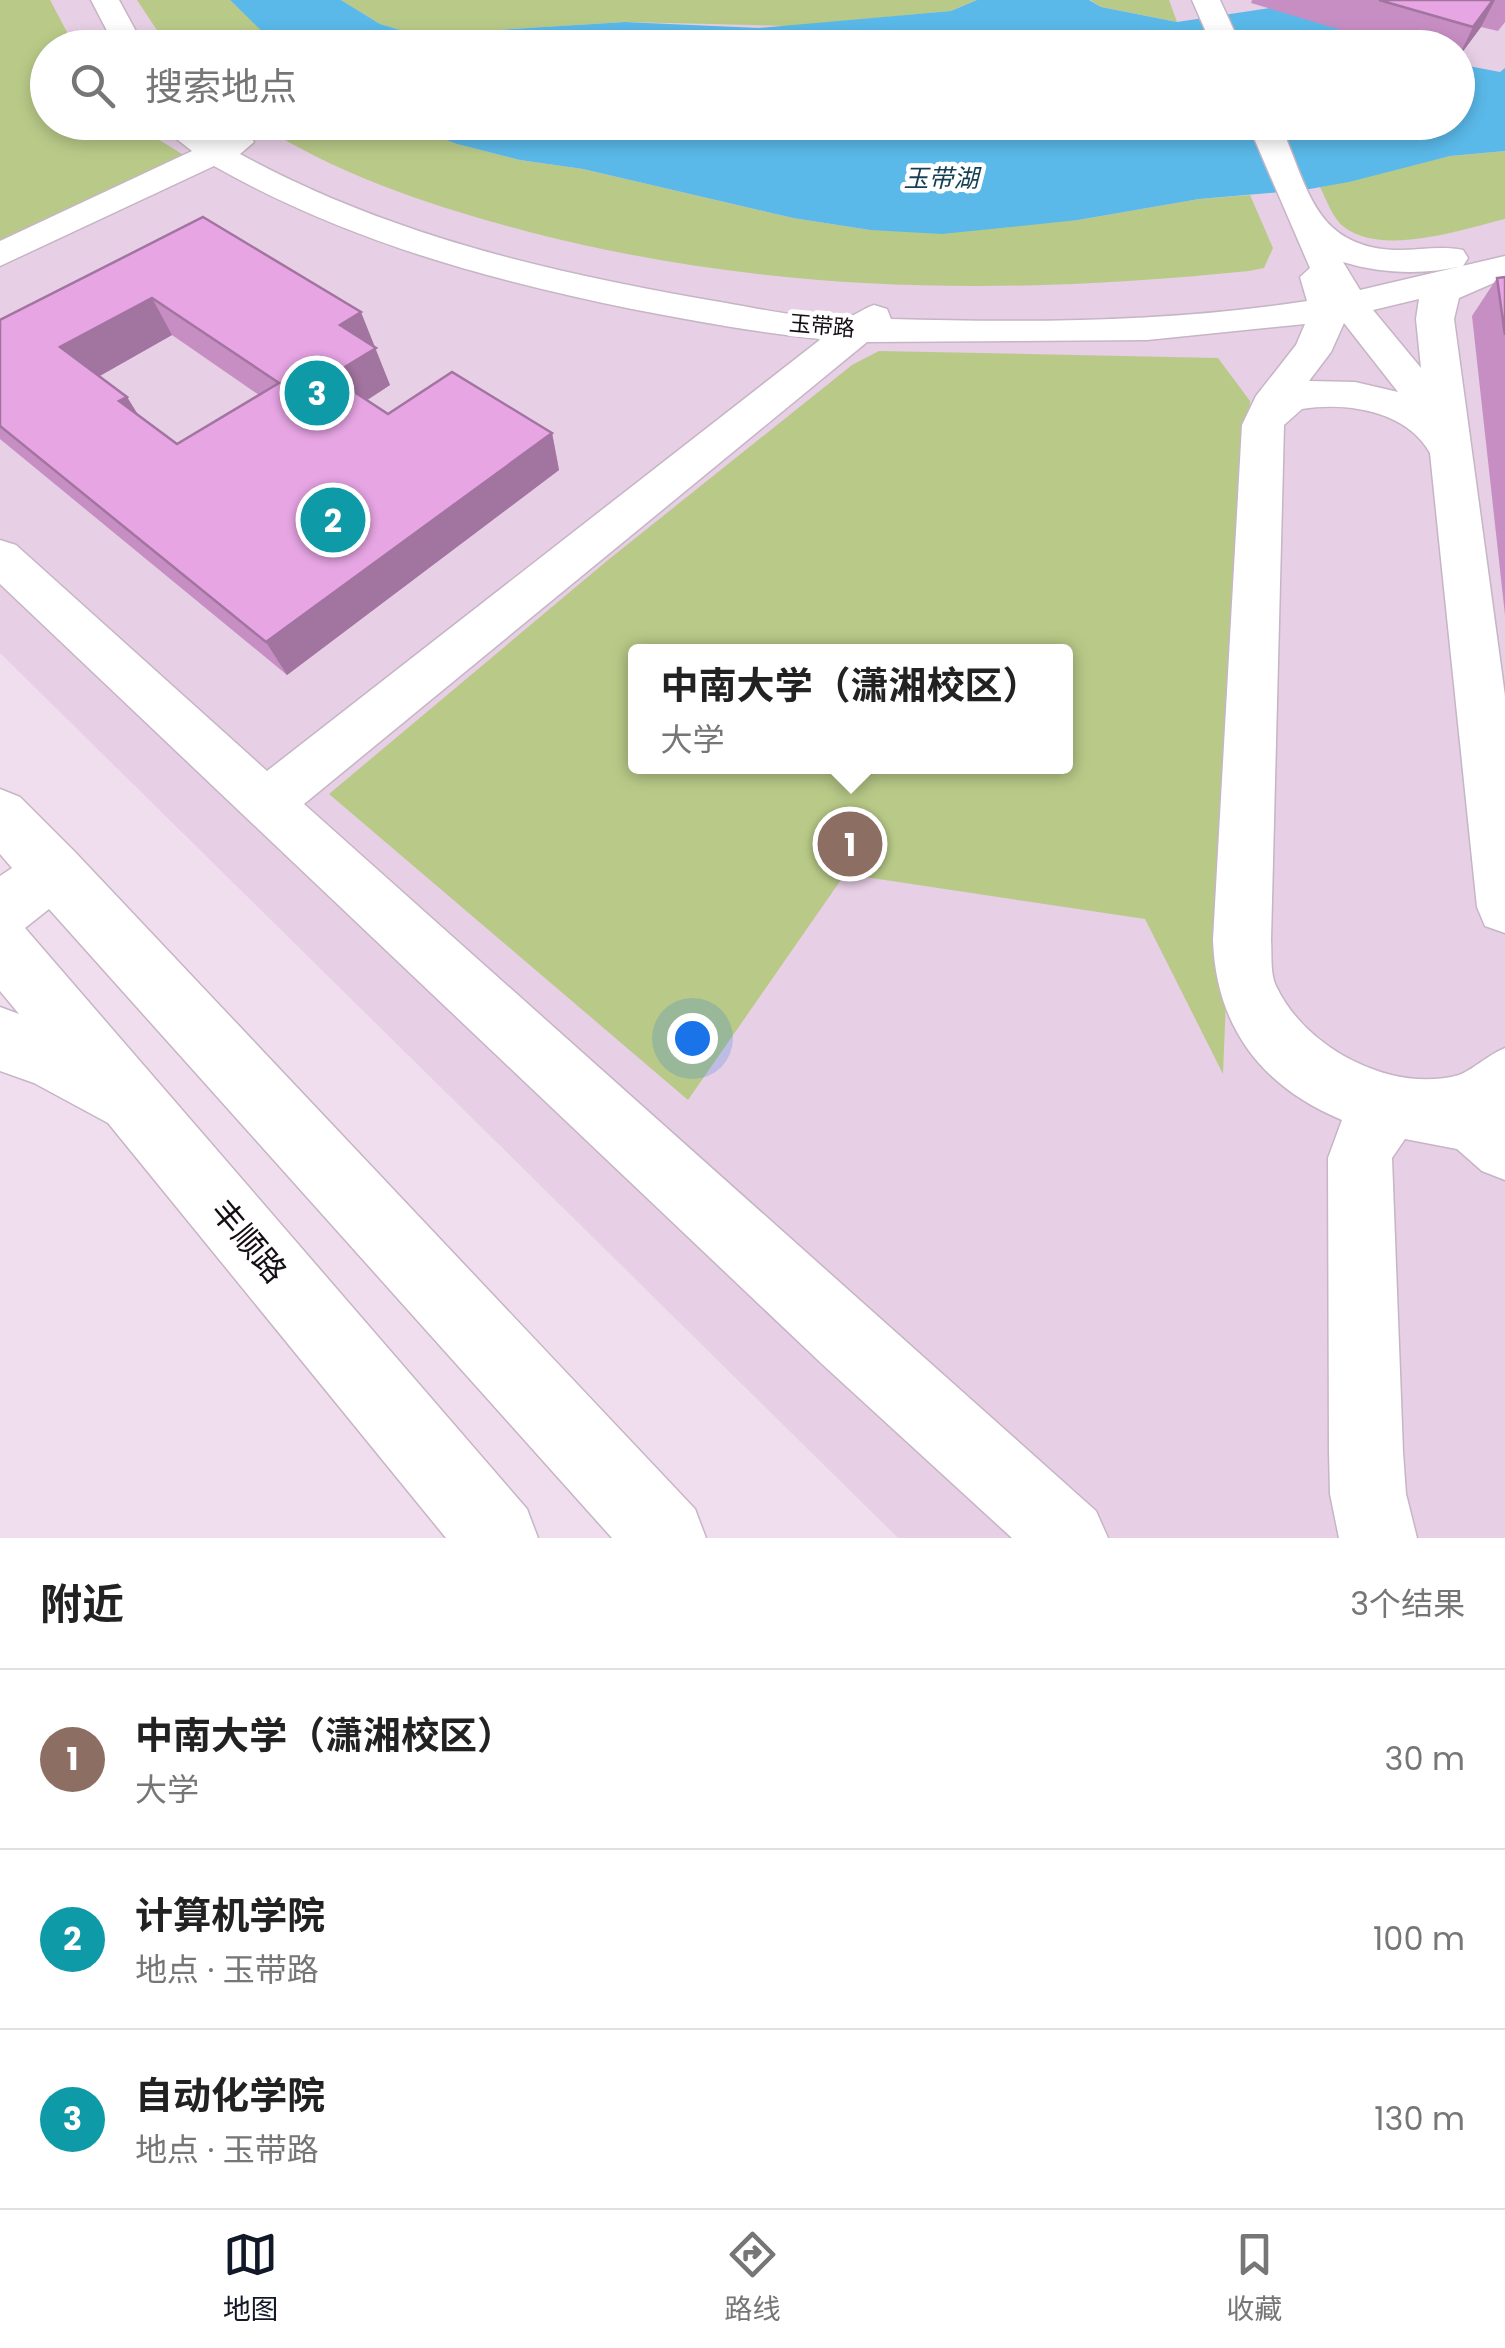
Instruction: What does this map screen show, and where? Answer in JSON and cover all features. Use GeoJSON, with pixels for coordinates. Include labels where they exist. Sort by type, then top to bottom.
{"type":"FeatureCollection","features":[{"type":"Feature","properties":{"kind":"main road"},"geometry":{"type":"LineString","coordinates":[[2,820],[54,871],[666,1538]]}},
{"type":"Feature","properties":{"kind":"main road"},"geometry":{"type":"LineString","coordinates":[[0,911],[54,871]]}},
{"type":"Feature","properties":{"kind":"main road","name":"丰顺路"},"geometry":{"type":"LineString","coordinates":[[0,944],[498,1538]]}},
{"type":"Feature","properties":{"kind":"main road"},"geometry":{"type":"LineString","coordinates":[[0,1039],[52,1057],[136,1107]]}},
{"type":"Feature","properties":{"kind":"street"},"geometry":{"type":"LineString","coordinates":[[80,0],[95,30]]}},
{"type":"Feature","properties":{"kind":"street"},"geometry":{"type":"LineString","coordinates":[[105,0],[122,30]]}},
{"type":"Feature","properties":{"kind":"street"},"geometry":{"type":"LineString","coordinates":[[1202,6],[1209,30]]}},
{"type":"Feature","properties":{"kind":"street"},"geometry":{"type":"LineString","coordinates":[[1202,6],[1217,30]]}},
{"type":"Feature","properties":{"kind":"street"},"geometry":{"type":"LineString","coordinates":[[0,255],[217,140]]}},
{"type":"Feature","properties":{"kind":"street","name":"玉带路"},"geometry":{"type":"LineString","coordinates":[[220,140],[268,185],[345,218],[524,274],[700,310],[871,320],[1165,327],[1276,317],[1319,262],[1476,266]]}},
{"type":"Feature","properties":{"kind":"street"},"geometry":{"type":"LineString","coordinates":[[1258,140],[1319,262],[1431,408],[1453,457]]}},
{"type":"Feature","properties":{"kind":"street"},"geometry":{"type":"LineString","coordinates":[[1263,425],[1274,397],[1320,341],[1319,262],[1271,140]]}},
{"type":"Feature","properties":{"kind":"street"},"geometry":{"type":"LineString","coordinates":[[268,801],[871,320],[1267,295],[1302,279],[1319,262],[1327,243],[1370,258],[1476,266]]}},
{"type":"Feature","properties":{"kind":"street"},"geometry":{"type":"LineString","coordinates":[[1505,245],[1445,289],[1435,306],[1505,906]]}},
{"type":"Feature","properties":{"kind":"street"},"geometry":{"type":"LineString","coordinates":[[1165,327],[1222,339],[1255,358],[1270,385],[1263,425],[1242,940],[1245,983],[1262,1021],[1295,1057],[1337,1089],[1470,1120],[1496,1136],[1505,1148]]}},
{"type":"Feature","properties":{"kind":"street"},"geometry":{"type":"LineString","coordinates":[[1263,425],[1277,405],[1294,396],[1355,397],[1395,406],[1423,421],[1442,436],[1453,457]]}},
{"type":"Feature","properties":{"kind":"street"},"geometry":{"type":"LineString","coordinates":[[0,557],[1069,1538]]}},
{"type":"Feature","properties":{"kind":"street"},"geometry":{"type":"LineString","coordinates":[[1372,1523],[1360,1158],[1365,1134],[1378,1118],[1413,1108],[1461,1108],[1489,1096],[1505,1078]]}},
{"type":"Feature","properties":{"kind":"shaded area"},"geometry":{"type":"Polygon","coordinates":[[[0,0],[1505,0],[1505,1538],[898,1538],[0,653],[0,0]]]}},
{"type":"Feature","properties":{"kind":"green space"},"geometry":{"type":"Polygon","coordinates":[[[0,0],[50,0],[66,30],[30,30],[30,140],[159,140],[182,154],[157,173],[0,248],[0,0]]]}},
{"type":"Feature","properties":{"kind":"green space"},"geometry":{"type":"Polygon","coordinates":[[[137,0],[230,0],[261,30],[157,30],[137,0]]]}},
{"type":"Feature","properties":{"kind":"green space"},"geometry":{"type":"Polygon","coordinates":[[[341,0],[977,0],[951,11],[790,26],[625,22],[497,30],[400,30],[380,24],[341,0]]]}},
{"type":"Feature","properties":{"kind":"green space"},"geometry":{"type":"Polygon","coordinates":[[[1090,0],[1169,0],[1177,22],[1101,7],[1090,0]]]}},
{"type":"Feature","properties":{"kind":"green space"},"geometry":{"type":"Polygon","coordinates":[[[285,140],[446,140],[520,160],[583,169],[793,218],[870,230],[1078,220],[1199,199],[1250,195],[1273,248],[1264,268],[1157,279],[977,286],[798,278],[619,253],[529,232],[388,188],[285,140]]]}},
{"type":"Feature","properties":{"kind":"green space"},"geometry":{"type":"Polygon","coordinates":[[[1505,151],[1505,219],[1446,234],[1401,240],[1360,236],[1340,223],[1320,187],[1450,156],[1505,151]]]}},
{"type":"Feature","properties":{"kind":"green space"},"geometry":{"type":"Polygon","coordinates":[[[879,351],[1218,358],[1250,401],[1223,1074],[1145,919],[845,874],[688,1100],[329,794],[608,560],[852,365],[879,351]]]}},
{"type":"Feature","properties":{"kind":"water"},"geometry":{"type":"Polygon","coordinates":[[[230,0],[341,0],[380,24],[400,30],[261,30],[230,0]]]}},
{"type":"Feature","properties":{"kind":"water"},"geometry":{"type":"Polygon","coordinates":[[[977,0],[1089,0],[1101,7],[1177,22],[1270,8],[1344,30],[497,30],[625,22],[758,28],[951,11],[977,0]]]}},
{"type":"Feature","properties":{"kind":"water","name":"玉带湖"},"geometry":{"type":"Polygon","coordinates":[[[1475,67],[1500,72],[1505,68],[1505,151],[1450,156],[1304,190],[1199,199],[1078,220],[942,234],[870,230],[793,218],[446,140],[1475,140],[1475,67]]]}},
{"type":"Feature","properties":{"kind":"building"},"geometry":{"type":"Polygon","coordinates":[[[1379,0],[1493,0],[1473,27],[1379,0]]]}},
{"type":"Feature","properties":{"kind":"building"},"geometry":{"type":"Polygon","coordinates":[[[203,217],[361,312],[340,325],[376,348],[330,376],[388,414],[452,372],[552,433],[266,642],[0,426],[0,320],[203,217]],[[152,298],[60,347],[127,397],[119,401],[177,444],[279,383],[152,298]]]}},
{"type":"Feature","properties":{"kind":"building"},"geometry":{"type":"Polygon","coordinates":[[[1505,277],[1505,335],[1497,278],[1505,277]]]}},
{"type":"Feature","properties":{"kind":"place","name":"自动化学院"},"geometry":{"type":"Point","coordinates":[317,393]}},
{"type":"Feature","properties":{"kind":"place","name":"计算机学院"},"geometry":{"type":"Point","coordinates":[333,520]}},
{"type":"Feature","properties":{"kind":"place","name":"中南大学（潇湘校区）"},"geometry":{"type":"Point","coordinates":[850,844]}}]}
